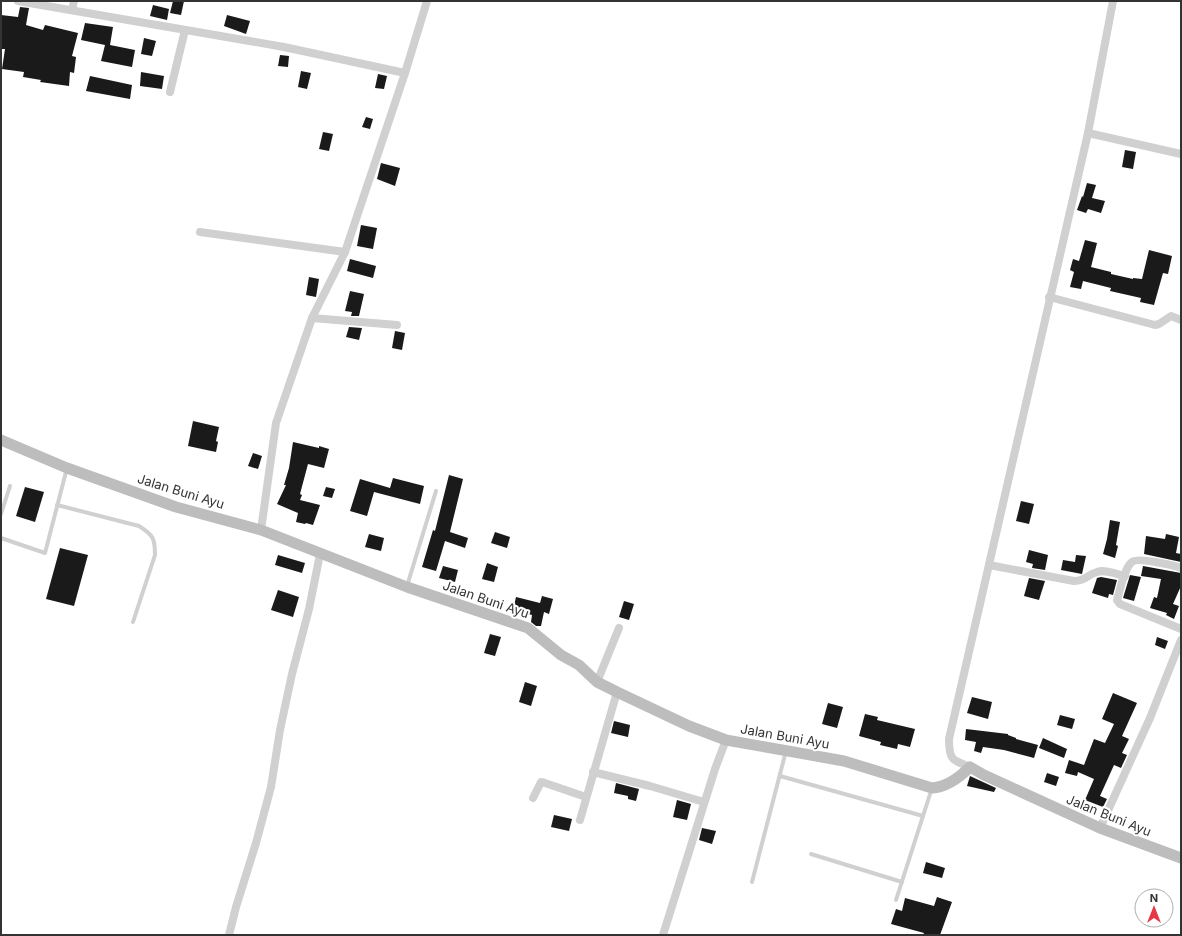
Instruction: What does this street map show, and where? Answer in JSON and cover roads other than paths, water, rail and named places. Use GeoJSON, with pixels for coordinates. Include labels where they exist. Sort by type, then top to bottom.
{"type":"FeatureCollection","features":[{"type":"Feature","properties":{"kind":"main road","name":"Jalan Buni Ayu"},"geometry":{"type":"LineString","coordinates":[[1,440],[67,468],[176,507],[261,530],[407,587],[528,628],[561,655],[579,665],[597,682],[690,726],[726,740],[844,761],[932,788]]}},
{"type":"Feature","properties":{"kind":"main road","name":"Jalan Buni Ayu"},"geometry":{"type":"LineString","coordinates":[[968,770],[984,775],[1100,828],[1181,858]]}},
{"type":"Feature","properties":{"kind":"main road"},"geometry":{"type":"LineString","coordinates":[[932,788],[944,786],[952,782],[968,770]]}},
{"type":"Feature","properties":{"kind":"street"},"geometry":{"type":"LineString","coordinates":[[18,1],[284,47],[398,72]]}},
{"type":"Feature","properties":{"kind":"street"},"geometry":{"type":"LineString","coordinates":[[72,10],[74,1]]}},
{"type":"Feature","properties":{"kind":"street"},"geometry":{"type":"LineString","coordinates":[[261,530],[276,423],[312,318],[345,252],[398,72],[427,1]]}},
{"type":"Feature","properties":{"kind":"street"},"geometry":{"type":"LineString","coordinates":[[968,770],[950,756],[949,739],[1088,132],[1113,1]]}},
{"type":"Feature","properties":{"kind":"street"},"geometry":{"type":"LineString","coordinates":[[170,92],[185,30]]}},
{"type":"Feature","properties":{"kind":"street"},"geometry":{"type":"LineString","coordinates":[[1088,132],[1181,154]]}},
{"type":"Feature","properties":{"kind":"street"},"geometry":{"type":"LineString","coordinates":[[200,232],[345,252]]}},
{"type":"Feature","properties":{"kind":"street"},"geometry":{"type":"LineString","coordinates":[[1049,297],[1155,325],[1160,324],[1171,316],[1181,320]]}},
{"type":"Feature","properties":{"kind":"street"},"geometry":{"type":"LineString","coordinates":[[312,318],[397,325]]}},
{"type":"Feature","properties":{"kind":"street"},"geometry":{"type":"LineString","coordinates":[[229,935],[271,787],[280,730],[292,674],[310,609],[320,554]]}},
{"type":"Feature","properties":{"kind":"street"},"geometry":{"type":"LineString","coordinates":[[1181,568],[1172,565],[1138,560],[1131,563],[1117,600],[1118,602],[1181,629]]}},
{"type":"Feature","properties":{"kind":"street"},"geometry":{"type":"LineString","coordinates":[[989,565],[1074,581],[1082,581],[1096,572],[1103,570],[1125,576]]}},
{"type":"Feature","properties":{"kind":"street"},"geometry":{"type":"LineString","coordinates":[[597,682],[619,628]]}},
{"type":"Feature","properties":{"kind":"street"},"geometry":{"type":"LineString","coordinates":[[1100,828],[1150,718],[1181,640]]}},
{"type":"Feature","properties":{"kind":"street"},"geometry":{"type":"LineString","coordinates":[[580,820],[617,692]]}},
{"type":"Feature","properties":{"kind":"street"},"geometry":{"type":"LineString","coordinates":[[663,935],[704,802],[726,740]]}},
{"type":"Feature","properties":{"kind":"street"},"geometry":{"type":"LineString","coordinates":[[593,772],[650,786],[704,802]]}},
{"type":"Feature","properties":{"kind":"street"},"geometry":{"type":"LineString","coordinates":[[533,798],[541,782],[586,797]]}},
{"type":"Feature","properties":{"kind":"lane"},"geometry":{"type":"LineString","coordinates":[[1,538],[45,553],[67,468]]}},
{"type":"Feature","properties":{"kind":"lane"},"geometry":{"type":"LineString","coordinates":[[1,514],[10,486]]}},
{"type":"Feature","properties":{"kind":"lane"},"geometry":{"type":"LineString","coordinates":[[407,587],[436,491]]}},
{"type":"Feature","properties":{"kind":"lane"},"geometry":{"type":"LineString","coordinates":[[57,505],[139,526],[150,533],[155,544],[155,555],[133,622]]}},
{"type":"Feature","properties":{"kind":"lane"},"geometry":{"type":"LineString","coordinates":[[752,882],[786,750]]}},
{"type":"Feature","properties":{"kind":"lane"},"geometry":{"type":"LineString","coordinates":[[780,776],[923,816]]}},
{"type":"Feature","properties":{"kind":"lane"},"geometry":{"type":"LineString","coordinates":[[896,900],[932,788]]}},
{"type":"Feature","properties":{"kind":"lane"},"geometry":{"type":"LineString","coordinates":[[811,854],[902,882]]}}]}
